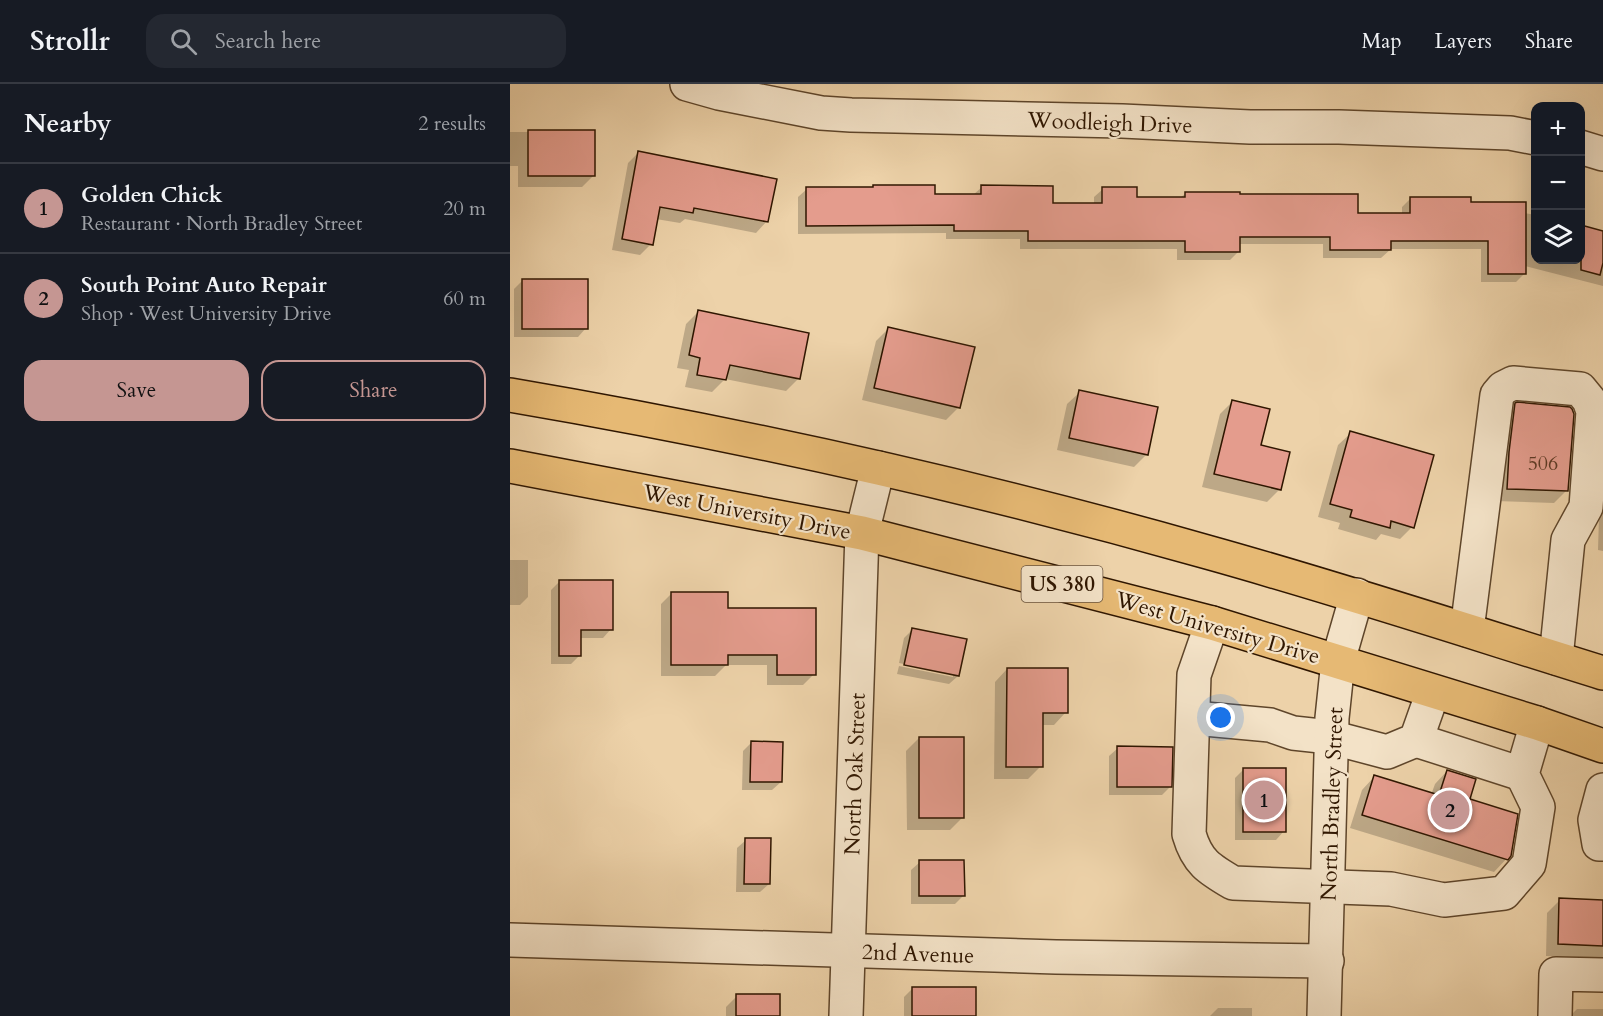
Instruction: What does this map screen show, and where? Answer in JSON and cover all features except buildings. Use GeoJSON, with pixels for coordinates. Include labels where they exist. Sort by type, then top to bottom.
{"type":"FeatureCollection","features":[{"type":"Feature","properties":{"kind":"highway"},"geometry":{"type":"LineString","coordinates":[[510,395],[600,411],[878,468],[1053,510],[1357,595],[1603,673]]}},
{"type":"Feature","properties":{"kind":"highway","name":"West University Drive"},"geometry":{"type":"LineString","coordinates":[[510,466],[862,533],[1212,623],[1537,723],[1603,746]]}},
{"type":"Feature","properties":{"kind":"street","name":"Woodleigh Drive"},"geometry":{"type":"LineString","coordinates":[[687,84],[719,93],[821,113],[1122,121],[1250,128],[1340,128],[1499,133],[1531,137]]}},
{"type":"Feature","properties":{"kind":"street"},"geometry":{"type":"LineString","coordinates":[[1585,148],[1603,154]]}},
{"type":"Feature","properties":{"kind":"street"},"geometry":{"type":"LineString","coordinates":[[1467,630],[1497,395],[1503,388],[1513,383],[1580,389],[1589,400],[1593,411],[1586,507],[1568,540],[1556,658]]}},
{"type":"Feature","properties":{"kind":"street","name":"North Oak Street"},"geometry":{"type":"LineString","coordinates":[[846,1016],[862,533],[878,468]]}},
{"type":"Feature","properties":{"kind":"street","name":"North Bradley Street"},"geometry":{"type":"LineString","coordinates":[[1324,1016],[1327,961],[1330,737],[1338,661],[1357,595]]}},
{"type":"Feature","properties":{"kind":"street"},"geometry":{"type":"LineString","coordinates":[[1212,623],[1194,675],[1189,834],[1194,852],[1212,870],[1233,883],[1391,889],[1444,900],[1504,893],[1529,864],[1538,807],[1522,774],[1537,723]]}},
{"type":"Feature","properties":{"kind":"street"},"geometry":{"type":"LineString","coordinates":[[1416,740],[1433,692]]}},
{"type":"Feature","properties":{"kind":"street"},"geometry":{"type":"LineString","coordinates":[[1194,718],[1270,725],[1293,733],[1330,737],[1387,752],[1416,740],[1522,774]]}},
{"type":"Feature","properties":{"kind":"street"},"geometry":{"type":"LineString","coordinates":[[1603,790],[1595,820],[1599,844],[1603,844]]}},
{"type":"Feature","properties":{"kind":"street","name":"2nd Avenue"},"geometry":{"type":"LineString","coordinates":[[510,940],[1056,957],[1327,961]]}},
{"type":"Feature","properties":{"kind":"street"},"geometry":{"type":"LineString","coordinates":[[1555,1016],[1556,974],[1603,975]]}},
{"type":"Feature","properties":{"kind":"place","name":"Golden Chick"},"geometry":{"type":"Point","coordinates":[1264,800]}},
{"type":"Feature","properties":{"kind":"place","name":"South Point Auto Repair"},"geometry":{"type":"Point","coordinates":[1450,810]}}]}
